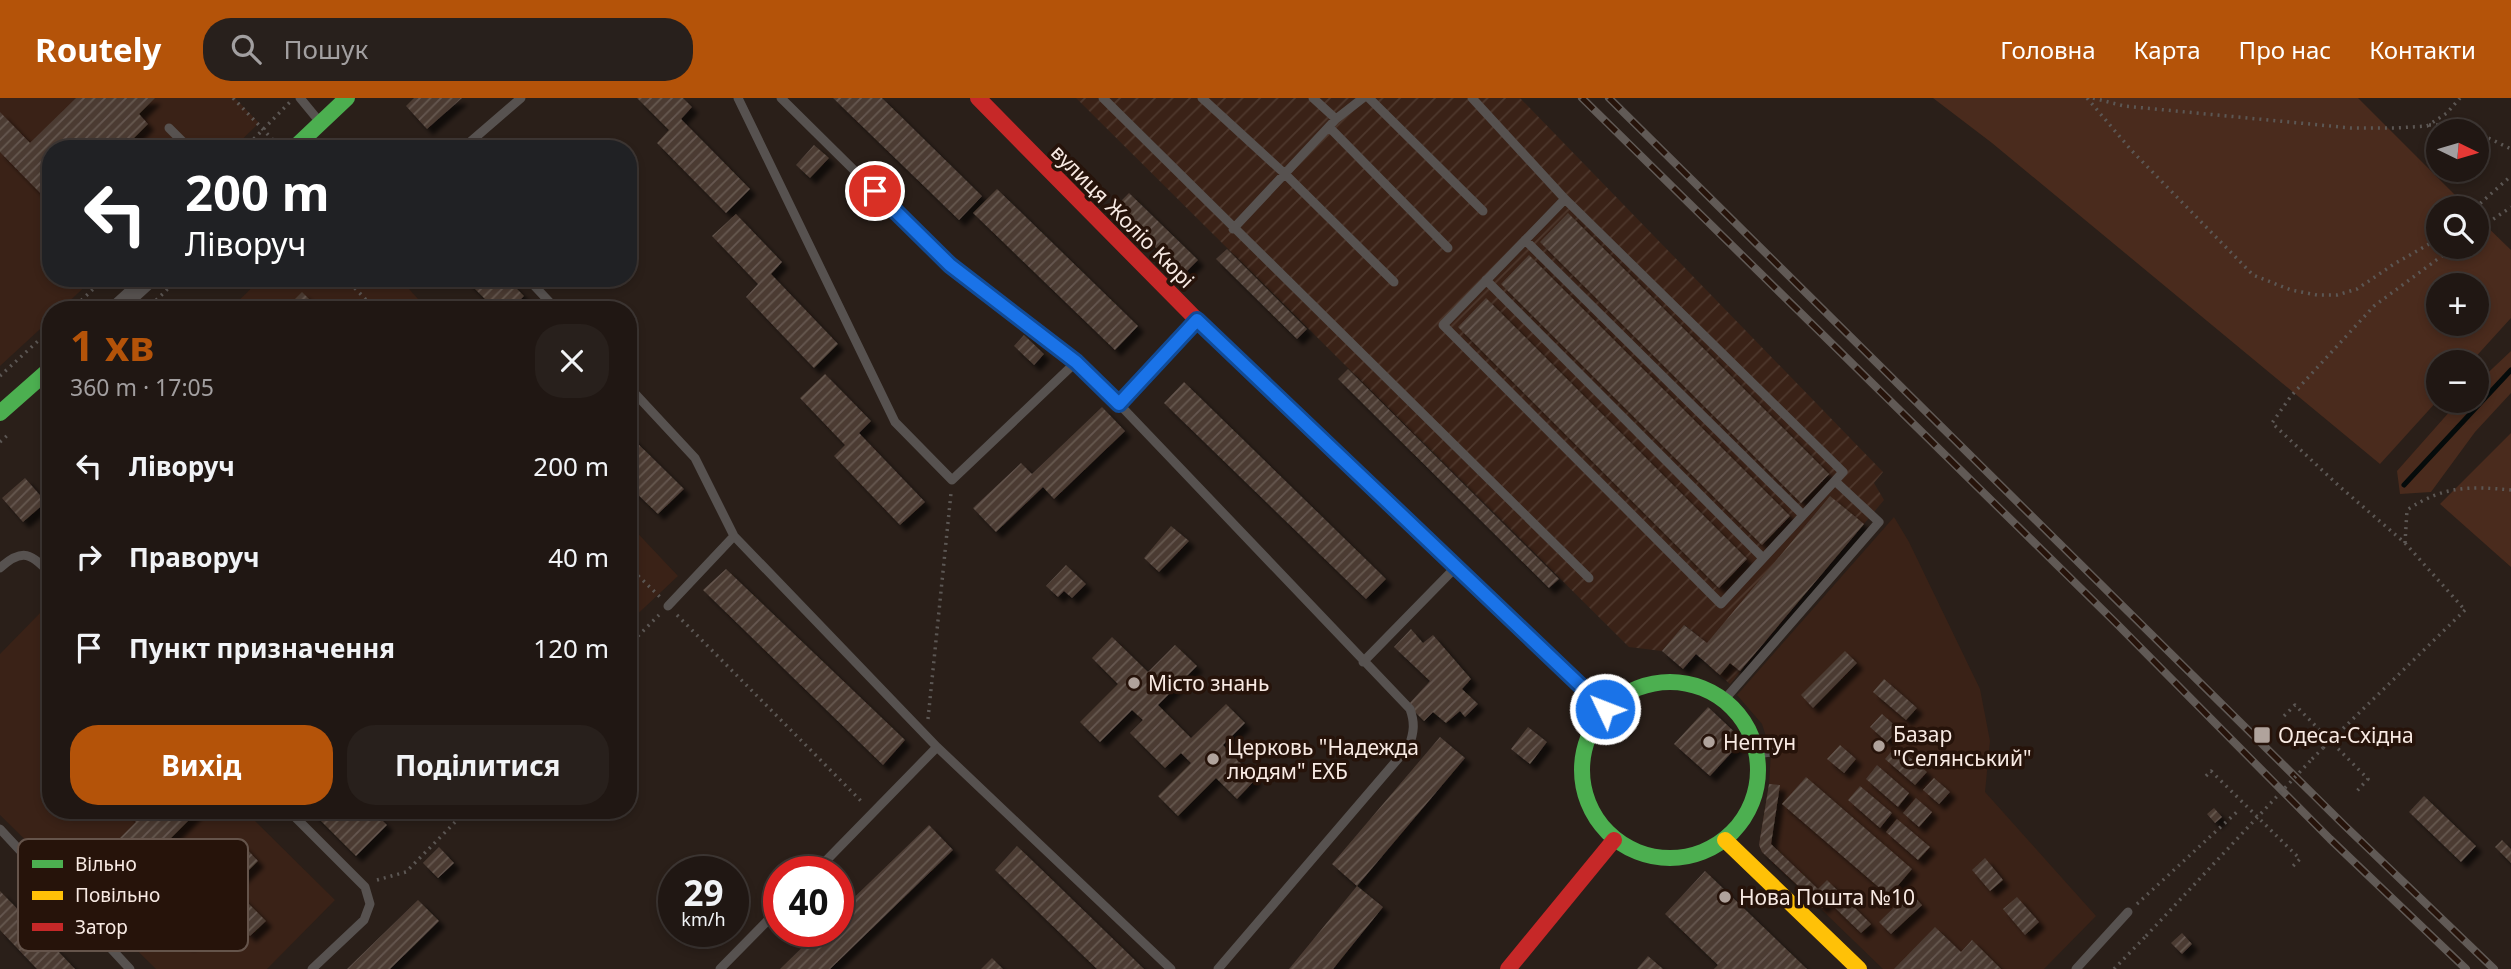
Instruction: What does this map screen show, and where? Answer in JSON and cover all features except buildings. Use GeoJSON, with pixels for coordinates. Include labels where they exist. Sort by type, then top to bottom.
{"type":"FeatureCollection","features":[{"type":"Feature","properties":{"kind":"street"},"geometry":{"type":"LineString","coordinates":[[302,140],[347,98]]}},
{"type":"Feature","properties":{"kind":"street","name":"вулиця Жоліо Кюрі"},"geometry":{"type":"LineString","coordinates":[[978,98],[1197,320],[1605,709]]}},
{"type":"Feature","properties":{"kind":"street"},"geometry":{"type":"LineString","coordinates":[[125,301],[140,287]]}},
{"type":"Feature","properties":{"kind":"street"},"geometry":{"type":"LineString","coordinates":[[0,413],[42,376]]}},
{"type":"Feature","properties":{"kind":"street"},"geometry":{"type":"LineString","coordinates":[[1656,682],[1685,682],[1725,699],[1764,753],[1758,762],[1756,791],[1744,818],[1725,840],[1699,854],[1670,859],[1640,854],[1615,840],[1595,818],[1584,791],[1582,762],[1589,734],[1605,709],[1628,692],[1656,682]]}},
{"type":"Feature","properties":{"kind":"street"},"geometry":{"type":"LineString","coordinates":[[1508,969],[1615,840]]}},
{"type":"Feature","properties":{"kind":"street"},"geometry":{"type":"LineString","coordinates":[[1725,840],[1849,966]]}},
{"type":"Feature","properties":{"kind":"lane"},"geometry":{"type":"LineString","coordinates":[[300,98],[320,123]]}},
{"type":"Feature","properties":{"kind":"lane"},"geometry":{"type":"LineString","coordinates":[[473,140],[521,98]]}},
{"type":"Feature","properties":{"kind":"lane"},"geometry":{"type":"LineString","coordinates":[[737,98],[895,422],[952,481],[1076,362]]}},
{"type":"Feature","properties":{"kind":"lane"},"geometry":{"type":"LineString","coordinates":[[780,98],[950,265],[1076,362],[1410,709],[1414,720],[1414,733],[1409,746],[1217,969]]}},
{"type":"Feature","properties":{"kind":"lane"},"geometry":{"type":"LineString","coordinates":[[1102,98],[1589,578]]}},
{"type":"Feature","properties":{"kind":"lane"},"geometry":{"type":"LineString","coordinates":[[1202,98],[1285,174],[1394,282]]}},
{"type":"Feature","properties":{"kind":"lane"},"geometry":{"type":"LineString","coordinates":[[1313,98],[1448,248]]}},
{"type":"Feature","properties":{"kind":"lane"},"geometry":{"type":"LineString","coordinates":[[1233,229],[1333,123],[1363,98]]}},
{"type":"Feature","properties":{"kind":"lane"},"geometry":{"type":"LineString","coordinates":[[1369,98],[1483,211]]}},
{"type":"Feature","properties":{"kind":"lane"},"geometry":{"type":"LineString","coordinates":[[1472,98],[1565,199],[1843,472],[1721,604],[1443,324],[1565,199]]}},
{"type":"Feature","properties":{"kind":"lane"},"geometry":{"type":"LineString","coordinates":[[169,128],[181,140]]}},
{"type":"Feature","properties":{"kind":"lane"},"geometry":{"type":"LineString","coordinates":[[307,135],[312,140]]}},
{"type":"Feature","properties":{"kind":"lane"},"geometry":{"type":"LineString","coordinates":[[1525,240],[1803,516]]}},
{"type":"Feature","properties":{"kind":"lane"},"geometry":{"type":"LineString","coordinates":[[1486,280],[1763,558]]}},
{"type":"Feature","properties":{"kind":"lane"},"geometry":{"type":"LineString","coordinates":[[535,287],[549,301]]}},
{"type":"Feature","properties":{"kind":"lane"},"geometry":{"type":"LineString","coordinates":[[1119,404],[1197,320]]}},
{"type":"Feature","properties":{"kind":"lane"},"geometry":{"type":"LineString","coordinates":[[637,396],[695,458],[734,536],[937,747],[1171,969]]}},
{"type":"Feature","properties":{"kind":"lane"},"geometry":{"type":"LineString","coordinates":[[1725,699],[1879,522],[1835,481]]}},
{"type":"Feature","properties":{"kind":"lane"},"geometry":{"type":"LineString","coordinates":[[668,606],[734,536]]}},
{"type":"Feature","properties":{"kind":"lane"},"geometry":{"type":"LineString","coordinates":[[0,568],[11,558],[21,554],[29,555],[42,565]]}},
{"type":"Feature","properties":{"kind":"lane"},"geometry":{"type":"LineString","coordinates":[[1363,662],[1455,568]]}},
{"type":"Feature","properties":{"kind":"lane"},"geometry":{"type":"LineString","coordinates":[[830,856],[937,747]]}},
{"type":"Feature","properties":{"kind":"lane"},"geometry":{"type":"LineString","coordinates":[[297,819],[365,887],[370,904],[364,920],[312,969]]}},
{"type":"Feature","properties":{"kind":"lane"},"geometry":{"type":"LineString","coordinates":[[0,829],[18,848]]}},
{"type":"Feature","properties":{"kind":"lane"},"geometry":{"type":"LineString","coordinates":[[2076,969],[2128,912]]}},
{"type":"Feature","properties":{"kind":"lane"},"geometry":{"type":"LineString","coordinates":[[720,969],[763,925]]}},
{"type":"Feature","properties":{"kind":"lane"},"geometry":{"type":"LineString","coordinates":[[113,951],[130,969]]}},
{"type":"Feature","properties":{"kind":"path"},"geometry":{"type":"LineString","coordinates":[[233,98],[272,140]]}},
{"type":"Feature","properties":{"kind":"path"},"geometry":{"type":"LineString","coordinates":[[253,140],[294,98]]}},
{"type":"Feature","properties":{"kind":"path"},"geometry":{"type":"LineString","coordinates":[[2087,98],[2132,151],[2253,275],[2291,290],[2337,295],[2357,289],[2426,246]]}},
{"type":"Feature","properties":{"kind":"path"},"geometry":{"type":"LineString","coordinates":[[2093,98],[2124,106],[2351,128],[2426,125]]}},
{"type":"Feature","properties":{"kind":"path"},"geometry":{"type":"LineString","coordinates":[[2437,119],[2447,113],[2460,98]]}},
{"type":"Feature","properties":{"kind":"path"},"geometry":{"type":"LineString","coordinates":[[2489,139],[2511,149]]}},
{"type":"Feature","properties":{"kind":"path"},"geometry":{"type":"LineString","coordinates":[[2489,196],[2511,176]]}},
{"type":"Feature","properties":{"kind":"path"},"geometry":{"type":"LineString","coordinates":[[2489,222],[2511,207]]}},
{"type":"Feature","properties":{"kind":"path"},"geometry":{"type":"LineString","coordinates":[[2114,969],[2331,741],[2465,610],[2405,542],[2339,486],[2272,423],[2291,396],[2374,306],[2438,259]]}},
{"type":"Feature","properties":{"kind":"path"},"geometry":{"type":"LineString","coordinates":[[81,301],[95,287]]}},
{"type":"Feature","properties":{"kind":"path"},"geometry":{"type":"LineString","coordinates":[[155,301],[169,287]]}},
{"type":"Feature","properties":{"kind":"path"},"geometry":{"type":"LineString","coordinates":[[354,287],[367,301]]}},
{"type":"Feature","properties":{"kind":"path"},"geometry":{"type":"LineString","coordinates":[[0,376],[42,337]]}},
{"type":"Feature","properties":{"kind":"path"},"geometry":{"type":"LineString","coordinates":[[927,736],[952,481]]}},
{"type":"Feature","properties":{"kind":"path"},"geometry":{"type":"LineString","coordinates":[[2405,542],[2407,510],[2422,500],[2442,491],[2462,487],[2511,490]]}},
{"type":"Feature","properties":{"kind":"path"},"geometry":{"type":"LineString","coordinates":[[637,575],[872,813]]}},
{"type":"Feature","properties":{"kind":"path"},"geometry":{"type":"LineString","coordinates":[[637,637],[668,606]]}},
{"type":"Feature","properties":{"kind":"path"},"geometry":{"type":"LineString","coordinates":[[2284,716],[2295,705],[2368,779],[2357,791]]}},
{"type":"Feature","properties":{"kind":"path"},"geometry":{"type":"LineString","coordinates":[[2206,776],[2211,771],[2300,859],[2292,867]]}},
{"type":"Feature","properties":{"kind":"path"},"geometry":{"type":"LineString","coordinates":[[2128,912],[2239,810]]}},
{"type":"Feature","properties":{"kind":"path"},"geometry":{"type":"LineString","coordinates":[[365,887],[379,879],[406,872],[458,819]]}},
{"type":"Feature","properties":{"kind":"shaded area"},"geometry":{"type":"Polygon","coordinates":[[[0,98],[235,98],[259,123],[241,140],[42,140],[42,287],[84,287],[70,301],[42,301],[42,327],[0,366],[0,98]]]}},
{"type":"Feature","properties":{"kind":"shaded area"},"geometry":{"type":"Polygon","coordinates":[[[1076,98],[1520,98],[1883,472],[1874,483],[1884,500],[1730,684],[1709,666],[1719,654],[1685,625],[1662,651],[1629,647],[1076,98]]]}},
{"type":"Feature","properties":{"kind":"shaded area"},"geometry":{"type":"Polygon","coordinates":[[[1933,98],[2358,98],[2426,166],[2426,182],[2442,182],[2456,196],[2426,196],[2426,259],[2489,259],[2489,229],[2511,250],[2511,318],[2482,350],[2426,350],[2426,413],[2380,464],[1992,143],[1933,98]]]}},
{"type":"Feature","properties":{"kind":"shaded area"},"geometry":{"type":"Polygon","coordinates":[[[253,287],[407,287],[420,301],[238,301],[253,287]]]}},
{"type":"Feature","properties":{"kind":"shaded area"},"geometry":{"type":"Polygon","coordinates":[[[2511,351],[2511,393],[2475,432],[2431,492],[2400,494],[2397,471],[2448,413],[2489,413],[2489,372],[2511,351]]]}},
{"type":"Feature","properties":{"kind":"shaded area"},"geometry":{"type":"Polygon","coordinates":[[[2511,433],[2511,567],[2440,504],[2511,433]]]}},
{"type":"Feature","properties":{"kind":"shaded area","name":"Базар \"Селянський\""},"geometry":{"type":"Polygon","coordinates":[[[1894,517],[1909,542],[1980,689],[1990,741],[1985,792],[2096,916],[2044,969],[1883,969],[1762,852],[1759,845],[1769,784],[1771,752],[1762,724],[1737,695],[1894,517]]]}},
{"type":"Feature","properties":{"kind":"shaded area"},"geometry":{"type":"Polygon","coordinates":[[[637,533],[678,576],[637,615],[637,533]]]}},
{"type":"Feature","properties":{"kind":"shaded area"},"geometry":{"type":"Polygon","coordinates":[[[42,611],[42,819],[253,819],[335,900],[267,969],[156,969],[138,951],[248,951],[248,839],[24,839],[0,815],[0,654],[42,611]]]}},
{"type":"Feature","properties":{"kind":"waterway"},"geometry":{"type":"LineString","coordinates":[[2404,485],[2511,370]]}},
{"type":"Feature","properties":{"kind":"railway"},"geometry":{"type":"LineString","coordinates":[[1582,98],[2118,625],[2330,839],[2466,969]]}},
{"type":"Feature","properties":{"kind":"railway"},"geometry":{"type":"LineString","coordinates":[[1609,98],[2344,825],[2494,969]]}},
{"type":"Feature","properties":{"kind":"traffic: fast"},"geometry":{"type":"LineString","coordinates":[[303,140],[347,98]]}},
{"type":"Feature","properties":{"kind":"traffic: fast"},"geometry":{"type":"LineString","coordinates":[[0,413],[42,376]]}},
{"type":"Feature","properties":{"kind":"traffic: fast"},"geometry":{"type":"LineString","coordinates":[[1357,473],[1605,709]]}},
{"type":"Feature","properties":{"kind":"traffic: fast"},"geometry":{"type":"LineString","coordinates":[[1670,682],[1704,689],[1732,708],[1751,736],[1758,770],[1751,804],[1732,832],[1704,851],[1670,858],[1636,851],[1608,832],[1589,804],[1582,770],[1589,736],[1608,708],[1636,689],[1670,682]]}},
{"type":"Feature","properties":{"kind":"traffic: slow"},"geometry":{"type":"LineString","coordinates":[[1725,840],[1859,969]]}},
{"type":"Feature","properties":{"kind":"traffic: jam"},"geometry":{"type":"LineString","coordinates":[[978,98],[1197,320],[1357,473]]}},
{"type":"Feature","properties":{"kind":"traffic: jam"},"geometry":{"type":"LineString","coordinates":[[1508,969],[1614,840]]}},
{"type":"Feature","properties":{"kind":"place","name":"Місто знань"},"geometry":{"type":"Point","coordinates":[1134,683]}},
{"type":"Feature","properties":{"kind":"place","name":"Одеса-Східна"},"geometry":{"type":"Point","coordinates":[2262,735]}},
{"type":"Feature","properties":{"kind":"place","name":"Нептун"},"geometry":{"type":"Point","coordinates":[1709,742]}},
{"type":"Feature","properties":{"kind":"place","name":"Базар \"Селянський\""},"geometry":{"type":"Point","coordinates":[1879,746]}},
{"type":"Feature","properties":{"kind":"place","name":"Церковь \"Надежда людям\" ЕХБ"},"geometry":{"type":"Point","coordinates":[1213,759]}},
{"type":"Feature","properties":{"kind":"place","name":"Нова Пошта №10"},"geometry":{"type":"Point","coordinates":[1725,897]}},
{"type":"Feature","properties":{"kind":"route"},"geometry":{"type":"LineString","coordinates":[[875,191],[950,265],[1076,362],[1119,404],[1197,320],[1605,709]]}}]}
